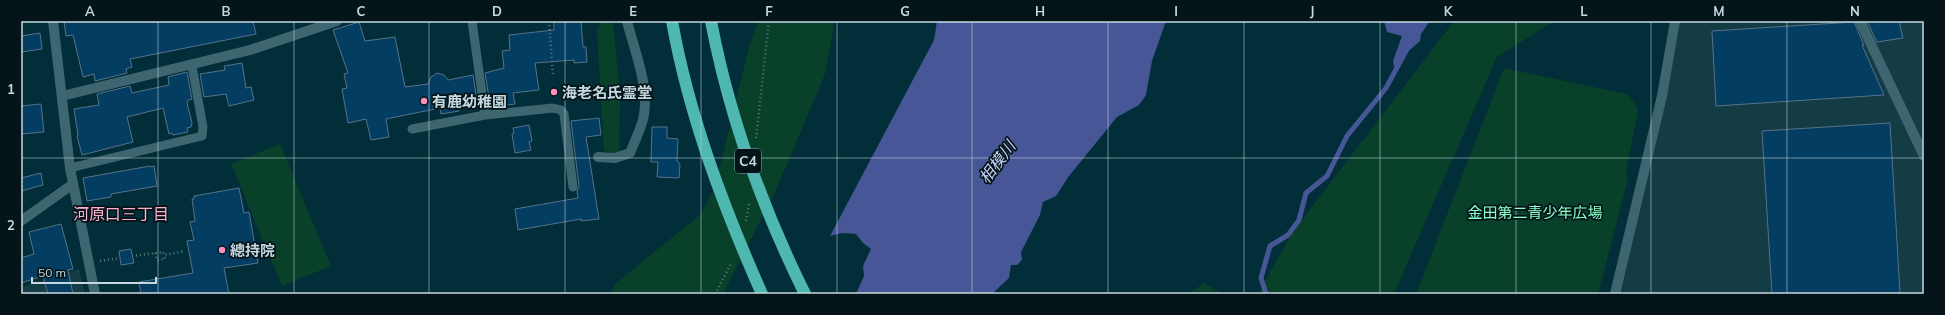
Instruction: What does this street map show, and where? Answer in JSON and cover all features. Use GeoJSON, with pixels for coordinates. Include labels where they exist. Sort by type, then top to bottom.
{"type":"FeatureCollection","features":[{"type":"Feature","properties":{"kind":"highway","name":"C4"},"geometry":{"type":"LineString","coordinates":[[672,21],[685,82],[701,141],[722,198],[762,294]]}},
{"type":"Feature","properties":{"kind":"highway","name":"C4"},"geometry":{"type":"LineString","coordinates":[[711,21],[729,98],[743,147],[786,257],[805,294]]}},
{"type":"Feature","properties":{"kind":"street"},"geometry":{"type":"LineString","coordinates":[[53,21],[70,168],[95,294]]}},
{"type":"Feature","properties":{"kind":"street"},"geometry":{"type":"LineString","coordinates":[[62,96],[192,66],[250,50],[320,24],[337,21]]}},
{"type":"Feature","properties":{"kind":"street"},"geometry":{"type":"LineString","coordinates":[[598,157],[615,158],[630,152],[644,115],[645,97],[642,78],[627,21]]}},
{"type":"Feature","properties":{"kind":"street"},"geometry":{"type":"LineString","coordinates":[[1615,294],[1662,96],[1675,21]]}},
{"type":"Feature","properties":{"kind":"street"},"geometry":{"type":"LineString","coordinates":[[1860,21],[1924,156]]}},
{"type":"Feature","properties":{"kind":"street"},"geometry":{"type":"LineString","coordinates":[[21,221],[73,184]]}},
{"type":"Feature","properties":{"kind":"lane"},"geometry":{"type":"LineString","coordinates":[[472,21],[485,115]]}},
{"type":"Feature","properties":{"kind":"lane"},"geometry":{"type":"LineString","coordinates":[[70,168],[202,136],[203,127],[192,66]]}},
{"type":"Feature","properties":{"kind":"lane"},"geometry":{"type":"LineString","coordinates":[[412,130],[485,115],[553,108],[561,110],[564,114],[573,187]]}},
{"type":"Feature","properties":{"kind":"path"},"geometry":{"type":"LineString","coordinates":[[549,21],[553,76]]}},
{"type":"Feature","properties":{"kind":"path"},"geometry":{"type":"LineString","coordinates":[[755,146],[769,21]]}},
{"type":"Feature","properties":{"kind":"path"},"geometry":{"type":"LineString","coordinates":[[746,223],[750,200]]}},
{"type":"Feature","properties":{"kind":"path"},"geometry":{"type":"LineString","coordinates":[[132,256],[163,252],[164,255],[185,251]]}},
{"type":"Feature","properties":{"kind":"path"},"geometry":{"type":"LineString","coordinates":[[155,253],[157,260],[165,259],[164,255]]}},
{"type":"Feature","properties":{"kind":"path"},"geometry":{"type":"LineString","coordinates":[[88,263],[120,258]]}},
{"type":"Feature","properties":{"kind":"path"},"geometry":{"type":"LineString","coordinates":[[716,294],[733,260]]}},
{"type":"Feature","properties":{"kind":"shaded area"},"geometry":{"type":"Polygon","coordinates":[[[1680,21],[1924,21],[1924,294],[1616,294],[1664,109],[1680,21]]]}},
{"type":"Feature","properties":{"kind":"shaded area"},"geometry":{"type":"Polygon","coordinates":[[[79,269],[85,294],[21,294],[21,287],[79,269]]]}},
{"type":"Feature","properties":{"kind":"green space"},"geometry":{"type":"Polygon","coordinates":[[[601,21],[613,21],[620,95],[619,153],[607,152],[604,150],[597,32],[601,21]]]}},
{"type":"Feature","properties":{"kind":"green space"},"geometry":{"type":"Polygon","coordinates":[[[758,21],[835,21],[825,74],[776,190],[723,294],[610,294],[616,283],[701,214],[715,187],[749,47],[758,21]]]}},
{"type":"Feature","properties":{"kind":"green space"},"geometry":{"type":"Polygon","coordinates":[[[1454,21],[1554,21],[1497,57],[1394,294],[1258,294],[1292,233],[1454,21]]]}},
{"type":"Feature","properties":{"kind":"green space","name":"金田第二青少年広場"},"geometry":{"type":"Polygon","coordinates":[[[1504,68],[1627,94],[1635,103],[1638,112],[1626,171],[1628,179],[1598,294],[1416,294],[1504,68]]]}},
{"type":"Feature","properties":{"kind":"green space"},"geometry":{"type":"Polygon","coordinates":[[[280,144],[331,266],[282,286],[231,164],[280,144]]]}},
{"type":"Feature","properties":{"kind":"green space"},"geometry":{"type":"Polygon","coordinates":[[[1204,283],[1223,294],[1188,294],[1204,283]]]}},
{"type":"Feature","properties":{"kind":"water","name":"相模川"},"geometry":{"type":"Polygon","coordinates":[[[937,21],[1166,21],[1152,61],[1146,95],[1139,105],[1117,117],[1069,176],[1056,196],[1043,202],[1040,215],[1021,252],[1022,260],[1017,265],[1011,265],[1009,278],[992,294],[856,294],[864,276],[863,266],[871,249],[863,243],[856,234],[842,233],[830,236],[934,40],[937,21]]]}},
{"type":"Feature","properties":{"kind":"water"},"geometry":{"type":"Polygon","coordinates":[[[1384,21],[1430,21],[1421,34],[1420,41],[1404,55],[1395,70],[1393,61],[1402,36],[1387,32],[1384,21]]]}},
{"type":"Feature","properties":{"kind":"building"},"geometry":{"type":"Polygon","coordinates":[[[64,21],[253,21],[256,34],[130,59],[132,67],[126,69],[127,73],[95,81],[94,74],[83,77],[73,35],[66,36],[64,21]]]}},
{"type":"Feature","properties":{"kind":"building"},"geometry":{"type":"Polygon","coordinates":[[[554,21],[581,21],[583,47],[586,47],[587,62],[574,63],[574,60],[535,63],[539,90],[513,93],[515,104],[492,107],[485,73],[504,68],[502,51],[510,50],[509,35],[554,30],[554,21]]]}},
{"type":"Feature","properties":{"kind":"building"},"geometry":{"type":"Polygon","coordinates":[[[1867,21],[1899,21],[1903,38],[1877,42],[1867,21]]]}},
{"type":"Feature","properties":{"kind":"building"},"geometry":{"type":"Polygon","coordinates":[[[359,22],[365,41],[395,37],[405,87],[428,84],[431,77],[437,73],[444,75],[448,80],[473,75],[477,101],[458,105],[459,111],[441,114],[440,108],[386,119],[389,137],[371,140],[366,119],[348,123],[342,89],[347,88],[344,74],[348,73],[333,30],[359,22]]]}},
{"type":"Feature","properties":{"kind":"building"},"geometry":{"type":"Polygon","coordinates":[[[1854,22],[1864,45],[1862,45],[1884,95],[1716,106],[1712,31],[1854,22]]]}},
{"type":"Feature","properties":{"kind":"building"},"geometry":{"type":"Polygon","coordinates":[[[40,33],[42,49],[21,52],[21,36],[40,33]]]}},
{"type":"Feature","properties":{"kind":"building"},"geometry":{"type":"Polygon","coordinates":[[[242,63],[246,88],[251,87],[254,100],[229,106],[226,94],[204,97],[200,74],[225,70],[224,66],[242,63]]]}},
{"type":"Feature","properties":{"kind":"building"},"geometry":{"type":"Polygon","coordinates":[[[187,72],[192,99],[188,100],[187,103],[192,123],[191,127],[187,128],[188,132],[173,135],[172,133],[169,134],[163,108],[127,117],[133,142],[82,155],[77,136],[74,109],[99,105],[97,94],[130,86],[132,93],[169,85],[168,77],[187,72]]]}},
{"type":"Feature","properties":{"kind":"building"},"geometry":{"type":"Polygon","coordinates":[[[41,104],[44,132],[21,134],[21,106],[41,104]]]}},
{"type":"Feature","properties":{"kind":"building"},"geometry":{"type":"Polygon","coordinates":[[[599,118],[601,135],[586,137],[599,219],[581,221],[581,219],[518,230],[515,209],[578,198],[577,191],[579,186],[571,121],[599,118]]]}},
{"type":"Feature","properties":{"kind":"building"},"geometry":{"type":"Polygon","coordinates":[[[1890,123],[1900,293],[1772,294],[1762,131],[1890,123]]]}},
{"type":"Feature","properties":{"kind":"building"},"geometry":{"type":"Polygon","coordinates":[[[529,125],[532,141],[529,142],[531,150],[515,153],[512,134],[514,133],[513,128],[529,125]]]}},
{"type":"Feature","properties":{"kind":"building"},"geometry":{"type":"Polygon","coordinates":[[[652,127],[667,127],[667,138],[678,139],[677,161],[680,164],[679,178],[657,177],[658,162],[651,162],[652,127]]]}},
{"type":"Feature","properties":{"kind":"building"},"geometry":{"type":"Polygon","coordinates":[[[154,166],[157,186],[111,194],[111,197],[87,201],[83,178],[154,166]]]}},
{"type":"Feature","properties":{"kind":"building"},"geometry":{"type":"Polygon","coordinates":[[[41,173],[43,185],[21,191],[21,178],[41,173]]]}},
{"type":"Feature","properties":{"kind":"building"},"geometry":{"type":"Polygon","coordinates":[[[239,188],[244,213],[249,212],[258,263],[224,268],[229,294],[141,294],[139,282],[193,273],[187,241],[194,240],[190,222],[195,221],[192,199],[194,199],[194,196],[239,188]]]}},
{"type":"Feature","properties":{"kind":"building"},"geometry":{"type":"Polygon","coordinates":[[[61,224],[73,269],[68,270],[73,294],[48,294],[43,276],[21,283],[21,258],[34,254],[29,232],[61,224]]]}},
{"type":"Feature","properties":{"kind":"building"},"geometry":{"type":"Polygon","coordinates":[[[131,249],[134,263],[121,265],[119,251],[131,249]]]}},
{"type":"Feature","properties":{"kind":"waterway"},"geometry":{"type":"LineString","coordinates":[[1266,294],[1261,278],[1270,246],[1288,235],[1299,220],[1306,193],[1327,176],[1347,136],[1386,88],[1406,51]]}},
{"type":"Feature","properties":{"kind":"place","name":"海老名氏霊堂"},"geometry":{"type":"Point","coordinates":[554,92]}},
{"type":"Feature","properties":{"kind":"place","name":"有鹿幼稚園"},"geometry":{"type":"Point","coordinates":[424,101]}},
{"type":"Feature","properties":{"kind":"place","name":"總持院"},"geometry":{"type":"Point","coordinates":[222,250]}},
{"type":"Feature","properties":{"kind":"district","name":"河原口三丁目"},"geometry":{"type":"Point","coordinates":[121,214]}}]}
